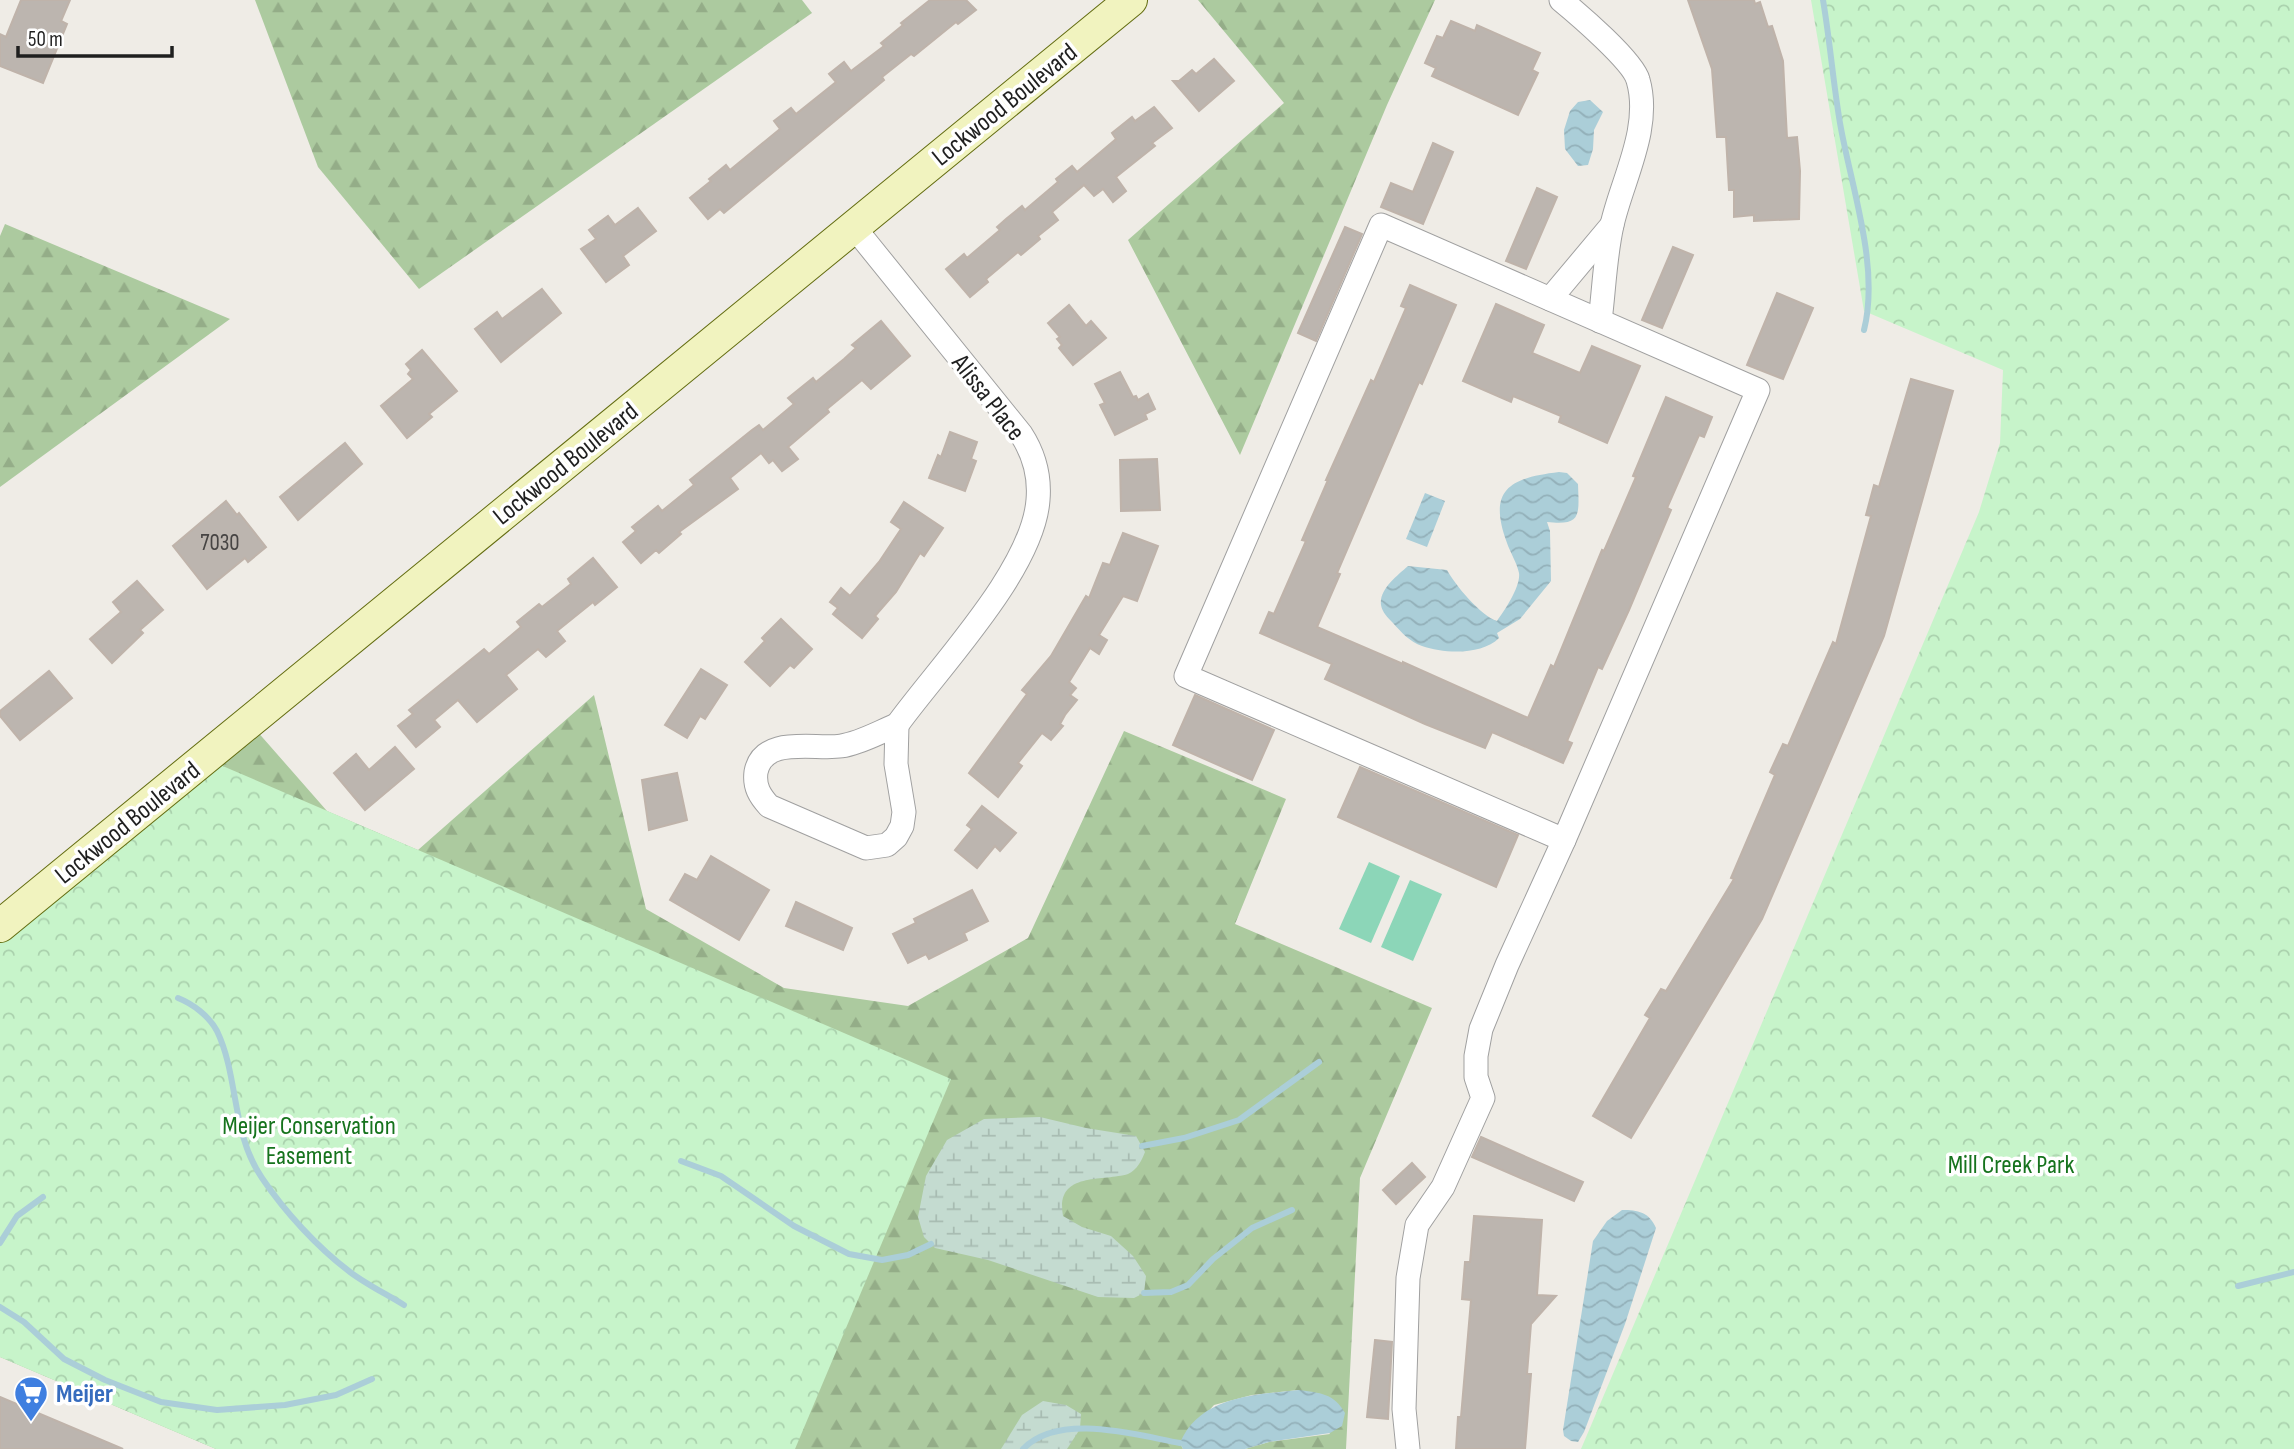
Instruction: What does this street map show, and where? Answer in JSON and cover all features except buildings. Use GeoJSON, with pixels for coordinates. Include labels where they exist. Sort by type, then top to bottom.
{"type":"FeatureCollection","features":[{"type":"Feature","properties":{"kind":"main road","name":"Lockwood Boulevard"},"geometry":{"type":"LineString","coordinates":[[0,926],[1131,0]]}},
{"type":"Feature","properties":{"kind":"street"},"geometry":{"type":"LineString","coordinates":[[1561,0],[1589,22],[1638,78],[1642,105],[1634,156],[1612,225],[1600,321]]}},
{"type":"Feature","properties":{"kind":"street"},"geometry":{"type":"LineString","coordinates":[[1408,1449],[1404,1409],[1408,1278],[1417,1224],[1443,1187],[1483,1098],[1476,1077],[1476,1056],[1481,1029],[1507,965],[1564,840],[1758,390],[1381,225],[1186,676],[1564,840]]}},
{"type":"Feature","properties":{"kind":"street"},"geometry":{"type":"LineString","coordinates":[[1549,299],[1612,225]]}},
{"type":"Feature","properties":{"kind":"street","name":"Alissa Place"},"geometry":{"type":"LineString","coordinates":[[853,226],[1021,434],[1034,459],[1039,482],[1038,503],[1032,528],[1006,580],[981,618],[897,724],[843,746],[778,748],[765,755],[757,771],[756,786],[760,796],[769,806],[866,848],[887,845],[896,837],[902,826],[904,812],[896,764],[897,724]]}},
{"type":"Feature","properties":{"kind":"green space"},"geometry":{"type":"Polygon","coordinates":[[[255,0],[802,0],[812,13],[419,289],[318,167],[255,0]]]}},
{"type":"Feature","properties":{"kind":"green space"},"geometry":{"type":"Polygon","coordinates":[[[1198,0],[1435,0],[1387,105],[1240,455],[1128,240],[1284,103],[1198,0]]]}},
{"type":"Feature","properties":{"kind":"green space","name":"Mill Creek Park"},"geometry":{"type":"Polygon","coordinates":[[[1811,0],[2294,0],[2294,1449],[1581,1449],[1979,512],[2000,443],[2003,370],[1864,311],[1811,0]]]}},
{"type":"Feature","properties":{"kind":"green space"},"geometry":{"type":"Polygon","coordinates":[[[5,224],[230,319],[0,487],[0,236],[5,224]]]}},
{"type":"Feature","properties":{"kind":"green space","name":"Meijer Conservation Easement"},"geometry":{"type":"Polygon","coordinates":[[[594,695],[646,909],[784,988],[908,1006],[1028,938],[1124,731],[1286,799],[1235,924],[1432,1008],[1360,1178],[1346,1449],[1245,1449],[1269,1442],[1330,1434],[1299,1390],[1252,1395],[1214,1405],[1180,1443],[1183,1449],[216,1449],[0,1357],[0,926],[249,722],[327,811],[418,850],[594,695]]]}},
{"type":"Feature","properties":{"kind":"green space","name":"Meijer Conservation Easement"},"geometry":{"type":"Polygon","coordinates":[[[204,758],[951,1079],[795,1449],[216,1449],[0,1357],[0,926],[204,758]]]}},
{"type":"Feature","properties":{"kind":"green space"},"geometry":{"type":"Polygon","coordinates":[[[1369,862],[1400,876],[1371,943],[1339,929],[1369,862]]]}},
{"type":"Feature","properties":{"kind":"green space"},"geometry":{"type":"Polygon","coordinates":[[[1410,880],[1442,894],[1413,961],[1381,947],[1410,880]]]}},
{"type":"Feature","properties":{"kind":"green space"},"geometry":{"type":"Polygon","coordinates":[[[1040,1117],[1136,1136],[1145,1152],[1137,1167],[1128,1174],[1073,1185],[1062,1202],[1063,1216],[1082,1227],[1111,1236],[1133,1256],[1146,1276],[1144,1293],[1134,1298],[1098,1297],[988,1260],[935,1248],[924,1237],[918,1217],[926,1176],[947,1140],[984,1119],[1040,1117]]]}},
{"type":"Feature","properties":{"kind":"green space"},"geometry":{"type":"Polygon","coordinates":[[[1043,1401],[1066,1405],[1081,1414],[1080,1429],[1067,1449],[1001,1449],[1022,1415],[1043,1401]]]}},
{"type":"Feature","properties":{"kind":"water"},"geometry":{"type":"Polygon","coordinates":[[[1590,100],[1603,112],[1594,130],[1593,149],[1588,165],[1578,166],[1565,149],[1564,130],[1570,111],[1578,102],[1590,100]]]}},
{"type":"Feature","properties":{"kind":"water"},"geometry":{"type":"Polygon","coordinates":[[[1567,473],[1578,484],[1578,511],[1572,520],[1567,522],[1547,522],[1550,531],[1551,581],[1520,619],[1497,633],[1499,638],[1492,644],[1463,651],[1431,649],[1410,639],[1387,617],[1381,605],[1383,594],[1390,583],[1408,566],[1447,570],[1469,599],[1497,621],[1512,598],[1519,578],[1501,525],[1502,498],[1516,483],[1527,478],[1567,473]]]}},
{"type":"Feature","properties":{"kind":"water"},"geometry":{"type":"Polygon","coordinates":[[[1425,493],[1445,501],[1427,547],[1406,539],[1425,493]]]}},
{"type":"Feature","properties":{"kind":"water"},"geometry":{"type":"Polygon","coordinates":[[[1622,1210],[1642,1213],[1650,1218],[1656,1228],[1625,1324],[1584,1432],[1578,1442],[1571,1441],[1564,1436],[1563,1430],[1593,1241],[1607,1221],[1622,1210]]]}},
{"type":"Feature","properties":{"kind":"water"},"geometry":{"type":"Polygon","coordinates":[[[1299,1390],[1320,1393],[1336,1401],[1345,1413],[1342,1426],[1330,1433],[1269,1442],[1245,1449],[1183,1449],[1180,1443],[1189,1427],[1215,1407],[1247,1397],[1299,1390]]]}},
{"type":"Feature","properties":{"kind":"waterway"},"geometry":{"type":"LineString","coordinates":[[1823,0],[1840,123],[1866,253],[1869,280],[1864,330]]}},
{"type":"Feature","properties":{"kind":"waterway"},"geometry":{"type":"LineString","coordinates":[[178,998],[200,1011],[217,1031],[229,1067],[245,1143],[252,1161],[271,1191],[326,1252],[363,1281],[404,1305]]}},
{"type":"Feature","properties":{"kind":"waterway"},"geometry":{"type":"LineString","coordinates":[[1142,1146],[1184,1138],[1239,1120],[1319,1062]]}},
{"type":"Feature","properties":{"kind":"waterway"},"geometry":{"type":"LineString","coordinates":[[681,1161],[721,1176],[794,1226],[849,1254],[882,1260],[908,1255],[931,1244]]}},
{"type":"Feature","properties":{"kind":"waterway"},"geometry":{"type":"LineString","coordinates":[[0,1243],[17,1216],[43,1197]]}},
{"type":"Feature","properties":{"kind":"waterway"},"geometry":{"type":"LineString","coordinates":[[1144,1293],[1171,1292],[1188,1285],[1213,1259],[1252,1228],[1292,1210]]}},
{"type":"Feature","properties":{"kind":"waterway"},"geometry":{"type":"LineString","coordinates":[[2238,1286],[2294,1272]]}},
{"type":"Feature","properties":{"kind":"waterway"},"geometry":{"type":"LineString","coordinates":[[0,1307],[24,1322],[64,1359],[105,1380],[161,1402],[217,1410],[285,1405],[336,1395],[372,1379]]}},
{"type":"Feature","properties":{"kind":"waterway"},"geometry":{"type":"LineString","coordinates":[[1023,1449],[1038,1438],[1057,1431],[1077,1429],[1098,1429],[1180,1443]]}},
{"type":"Feature","properties":{"kind":"place","name":"Meijer"},"geometry":{"type":"Point","coordinates":[31,1423]}}]}
